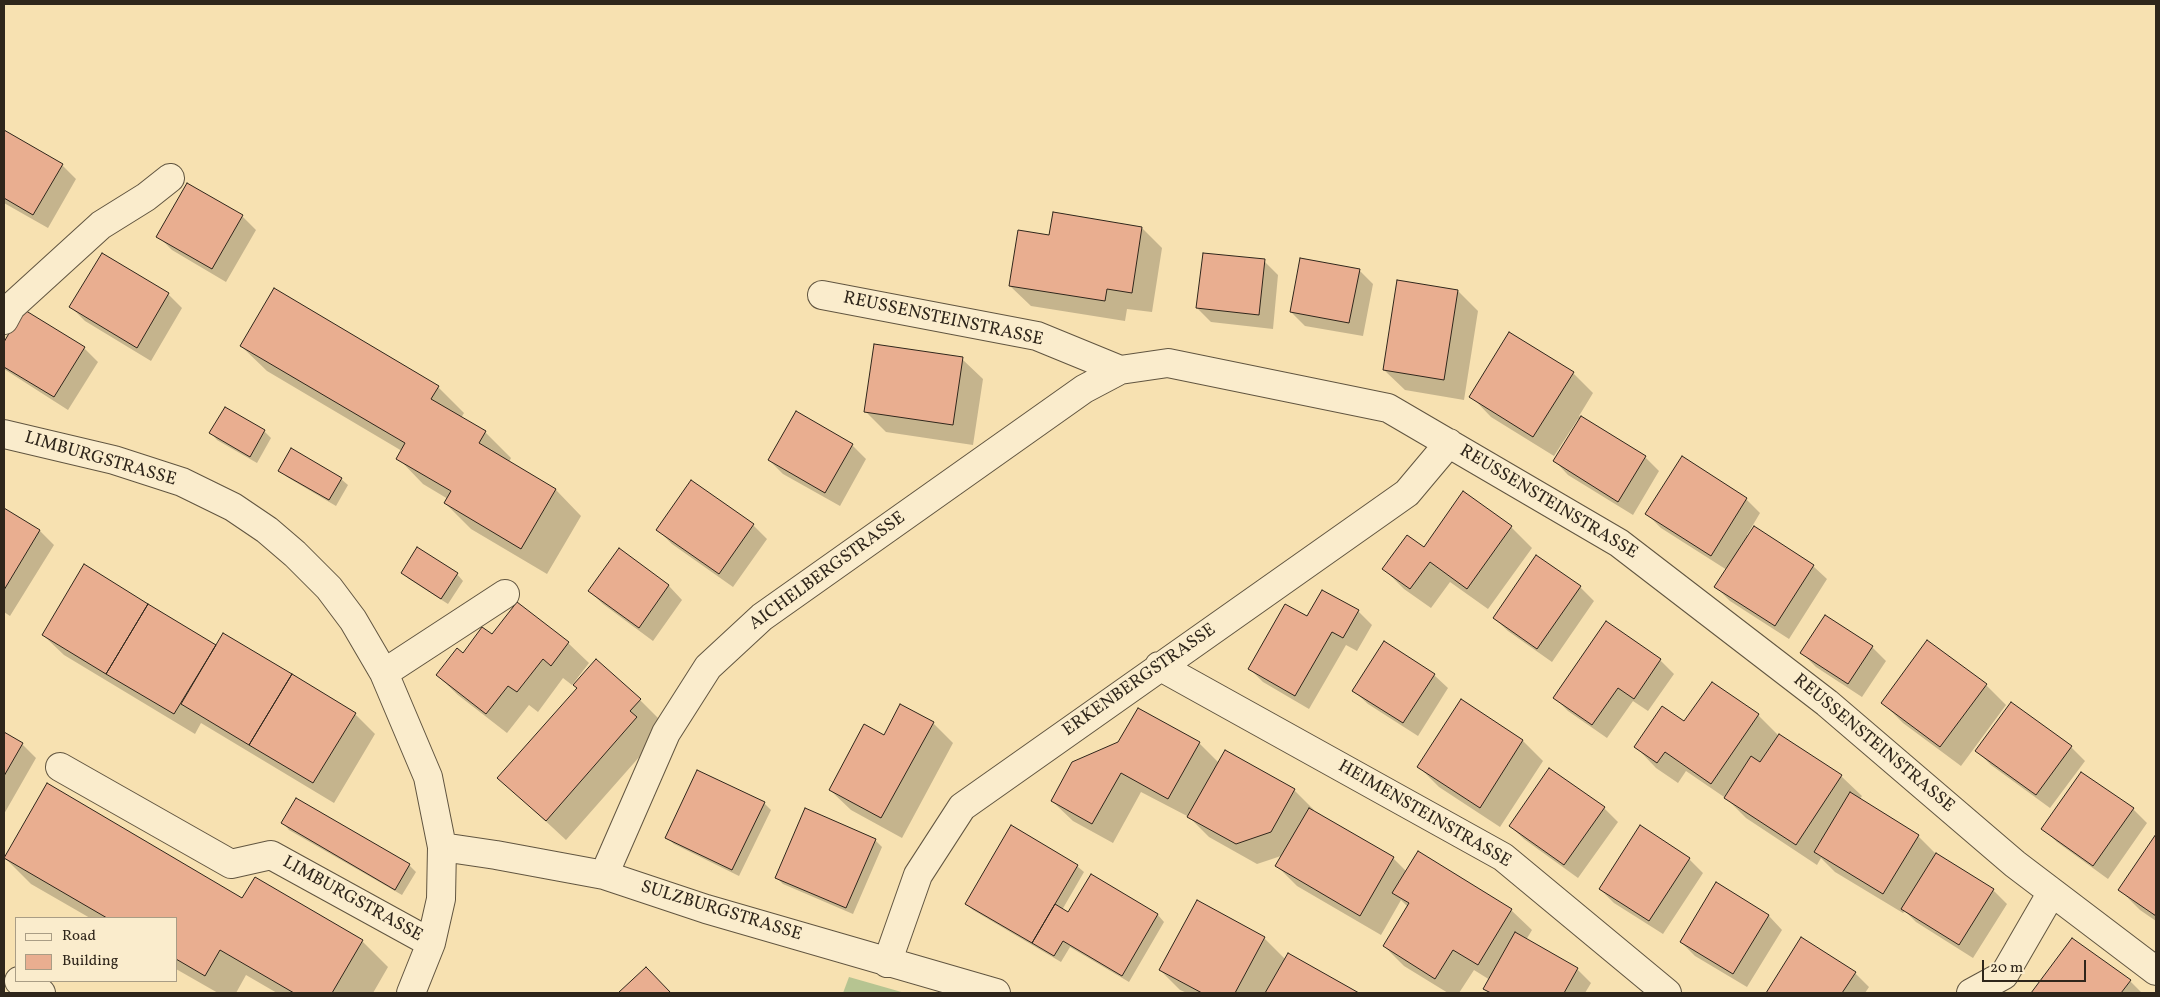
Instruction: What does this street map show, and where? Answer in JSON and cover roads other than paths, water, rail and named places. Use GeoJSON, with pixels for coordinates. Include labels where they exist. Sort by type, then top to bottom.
{"type":"FeatureCollection","features":[{"type":"Feature","properties":{"kind":"street"},"geometry":{"type":"LineString","coordinates":[[4,320],[11,307],[101,225],[146,197],[170,178]]}},
{"type":"Feature","properties":{"kind":"street","name":"REUSSENSTEINSTRASSE"},"geometry":{"type":"LineString","coordinates":[[822,295],[1037,336],[1120,370],[1168,363],[1388,408],[1619,543],[1827,703],[2015,864],[2156,971]]}},
{"type":"Feature","properties":{"kind":"street","name":"AICHELBERGSTRASSE"},"geometry":{"type":"LineString","coordinates":[[604,875],[666,733],[708,667],[762,617],[1084,388],[1120,370]]}},
{"type":"Feature","properties":{"kind":"street","name":"LIMBURGSTRASSE"},"geometry":{"type":"LineString","coordinates":[[4,434],[114,460],[182,482],[234,507],[267,530],[329,588],[353,620],[384,673],[428,777],[442,847],[441,899],[431,943],[411,993]]}},
{"type":"Feature","properties":{"kind":"street","name":"ERKENBERGSTRASSE"},"geometry":{"type":"LineString","coordinates":[[887,963],[918,875],[962,807],[1407,492],[1449,443]]}},
{"type":"Feature","properties":{"kind":"street"},"geometry":{"type":"LineString","coordinates":[[384,673],[505,594]]}},
{"type":"Feature","properties":{"kind":"street","name":"HEIMENSTEINSTRASSE"},"geometry":{"type":"LineString","coordinates":[[1159,666],[1503,857],[1667,993]]}},
{"type":"Feature","properties":{"kind":"street","name":"LIMBURGSTRASSE"},"geometry":{"type":"LineString","coordinates":[[60,767],[231,864],[271,855],[431,943]]}},
{"type":"Feature","properties":{"kind":"street","name":"SULZBURGSTRASSE"},"geometry":{"type":"LineString","coordinates":[[442,847],[604,875],[706,909],[887,963],[996,993]]}},
{"type":"Feature","properties":{"kind":"street"},"geometry":{"type":"LineString","coordinates":[[1970,993],[2004,975],[2052,892]]}},
{"type":"Feature","properties":{"kind":"street"},"geometry":{"type":"LineString","coordinates":[[22,982],[41,993]]}}]}
